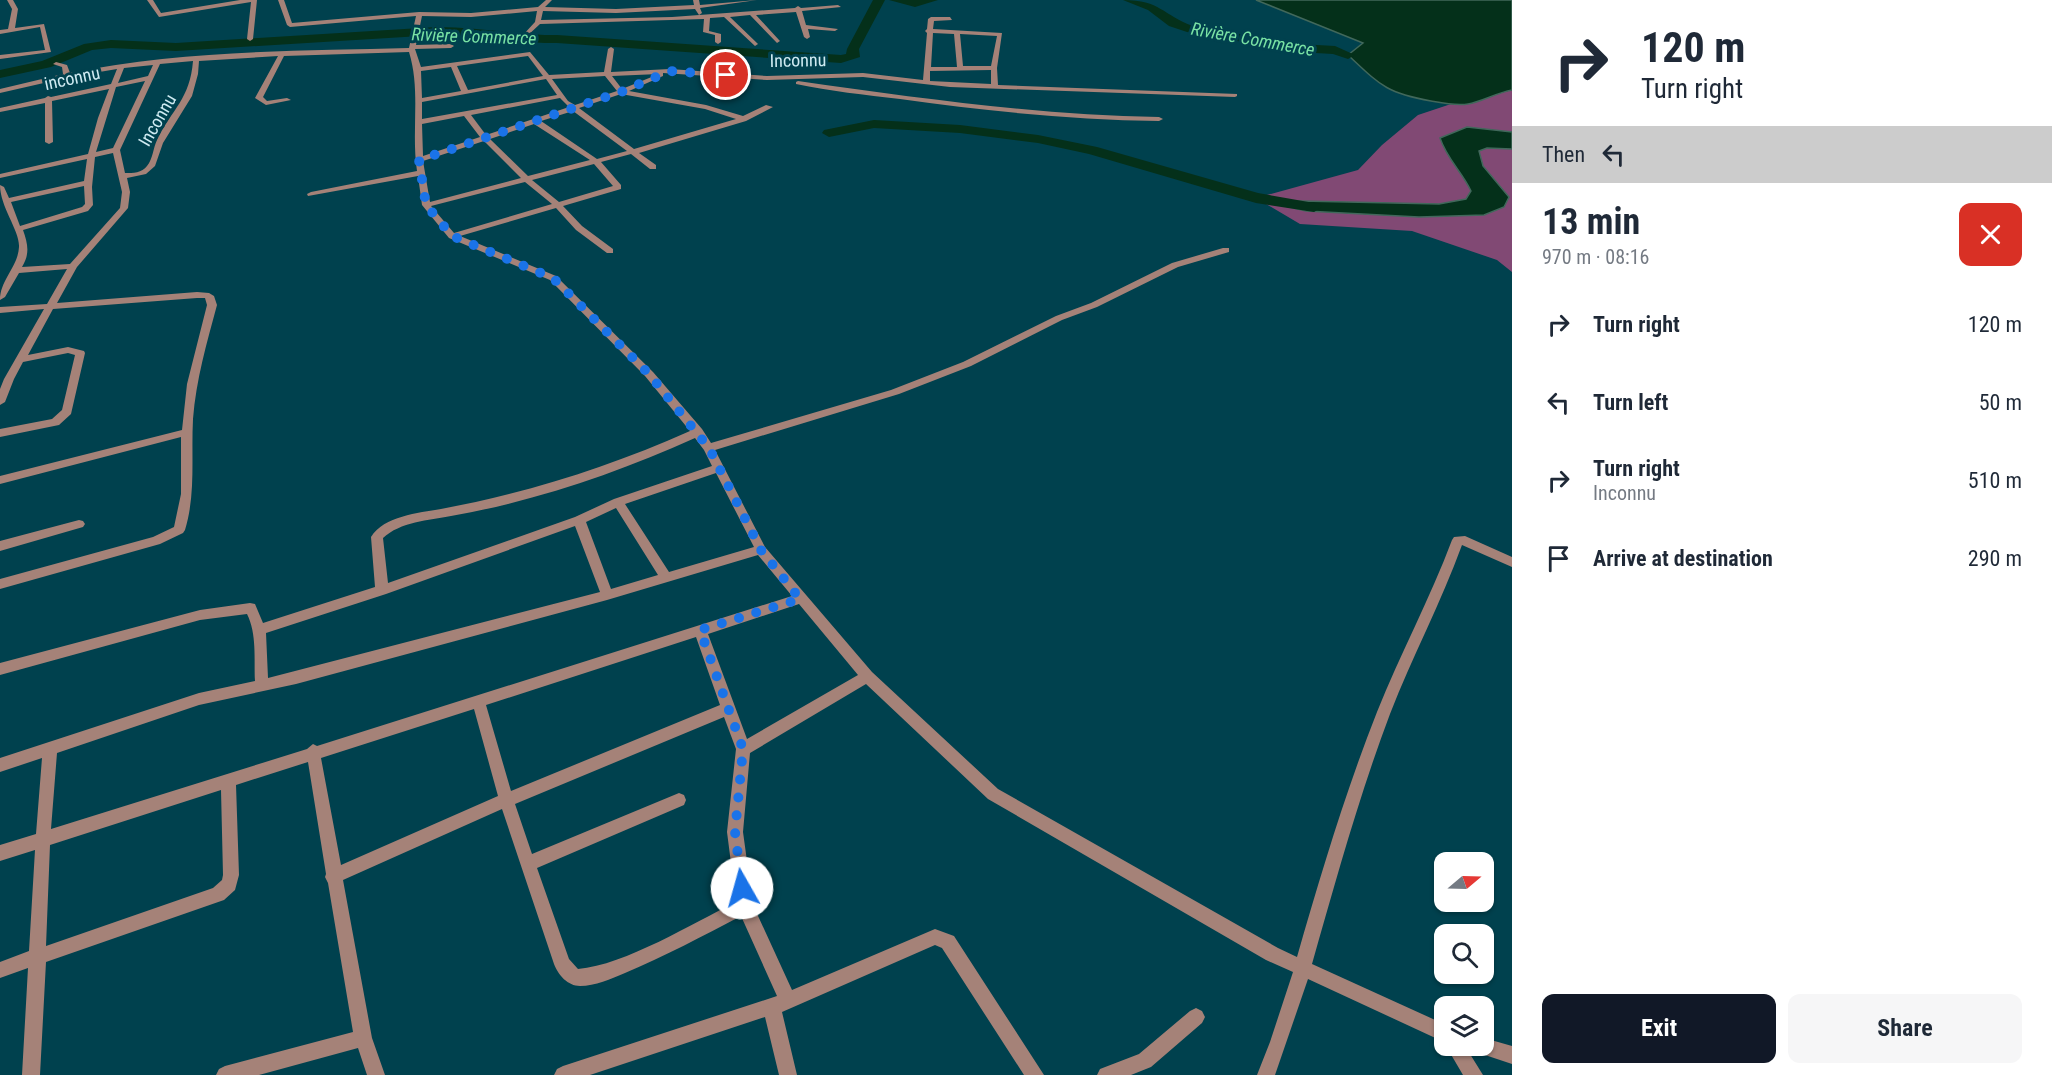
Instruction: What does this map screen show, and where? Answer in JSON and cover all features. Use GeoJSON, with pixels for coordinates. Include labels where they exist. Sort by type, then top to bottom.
{"type":"FeatureCollection","features":[{"type":"Feature","properties":{"kind":"street"},"geometry":{"type":"LineString","coordinates":[[5,33],[15,9],[9,0]]}},
{"type":"Feature","properties":{"kind":"street"},"geometry":{"type":"LineString","coordinates":[[150,0],[159,15],[253,0],[250,39]]}},
{"type":"Feature","properties":{"kind":"street"},"geometry":{"type":"LineString","coordinates":[[281,0],[290,25],[419,14],[471,15],[542,9],[651,10],[754,0]]}},
{"type":"Feature","properties":{"kind":"street"},"geometry":{"type":"LineString","coordinates":[[526,35],[538,22],[542,9],[549,0]]}},
{"type":"Feature","properties":{"kind":"street"},"geometry":{"type":"LineString","coordinates":[[696,4],[704,17],[706,32],[718,34],[718,42]]}},
{"type":"Feature","properties":{"kind":"street"},"geometry":{"type":"LineString","coordinates":[[538,22],[610,22],[838,7]]}},
{"type":"Feature","properties":{"kind":"street","name":"Inconnu"},"geometry":{"type":"LineString","coordinates":[[798,8],[807,37]]}},
{"type":"Feature","properties":{"kind":"street","name":"Inconnu"},"geometry":{"type":"LineString","coordinates":[[751,13],[777,41]]}},
{"type":"Feature","properties":{"kind":"street"},"geometry":{"type":"LineString","coordinates":[[419,14],[413,47],[418,69],[420,167],[426,205],[452,236],[553,278],[649,374],[709,448],[761,550],[867,676],[993,794],[1272,954],[1434,1028]]}},
{"type":"Feature","properties":{"kind":"street","name":"Inconnu"},"geometry":{"type":"LineString","coordinates":[[726,16],[755,44]]}},
{"type":"Feature","properties":{"kind":"street"},"geometry":{"type":"LineString","coordinates":[[926,82],[928,31],[931,19],[934,17],[950,19]]}},
{"type":"Feature","properties":{"kind":"street","name":"Inconnu"},"geometry":{"type":"LineString","coordinates":[[5,33],[42,25],[49,51]]}},
{"type":"Feature","properties":{"kind":"street","name":"Inconnu"},"geometry":{"type":"LineString","coordinates":[[804,27],[835,29]]}},
{"type":"Feature","properties":{"kind":"street"},"geometry":{"type":"LineString","coordinates":[[928,31],[1000,34],[994,68],[995,87]]}},
{"type":"Feature","properties":{"kind":"street"},"geometry":{"type":"LineString","coordinates":[[957,32],[960,68]]}},
{"type":"Feature","properties":{"kind":"street"},"geometry":{"type":"LineString","coordinates":[[0,91],[67,76],[196,60],[451,46]]}},
{"type":"Feature","properties":{"kind":"street"},"geometry":{"type":"LineString","coordinates":[[611,49],[607,74],[621,92]]}},
{"type":"Feature","properties":{"kind":"street"},"geometry":{"type":"LineString","coordinates":[[46,60],[49,51]]}},
{"type":"Feature","properties":{"kind":"street","name":"inconnu"},"geometry":{"type":"LineString","coordinates":[[0,57],[49,51]]}},
{"type":"Feature","properties":{"kind":"street"},"geometry":{"type":"LineString","coordinates":[[418,69],[531,54],[572,108],[653,167]]}},
{"type":"Feature","properties":{"kind":"street"},"geometry":{"type":"LineString","coordinates":[[281,56],[260,98],[266,103],[287,100]]}},
{"type":"Feature","properties":{"kind":"street","name":"Inconnu"},"geometry":{"type":"LineString","coordinates":[[122,176],[144,172],[152,164],[160,141],[177,113],[188,102],[196,79],[196,60]]}},
{"type":"Feature","properties":{"kind":"street","name":"Inconnu"},"geometry":{"type":"LineString","coordinates":[[56,64],[64,65],[67,76]]}},
{"type":"Feature","properties":{"kind":"street","name":"Inconnu"},"geometry":{"type":"LineString","coordinates":[[0,402],[19,360],[73,266],[124,208],[126,192],[116,150],[157,64]]}},
{"type":"Feature","properties":{"kind":"street"},"geometry":{"type":"LineString","coordinates":[[453,64],[465,91]]}},
{"type":"Feature","properties":{"kind":"street","name":"Inconnu"},"geometry":{"type":"LineString","coordinates":[[18,229],[88,208],[86,183],[89,156],[121,68]]}},
{"type":"Feature","properties":{"kind":"street"},"geometry":{"type":"LineString","coordinates":[[926,69],[994,68]]}},
{"type":"Feature","properties":{"kind":"street","name":"Inconnu"},"geometry":{"type":"LineString","coordinates":[[311,194],[420,167],[484,137],[621,92],[670,71]]}},
{"type":"Feature","properties":{"kind":"street","name":"Inconnu"},"geometry":{"type":"LineString","coordinates":[[417,101],[547,77],[670,71],[767,78],[863,75],[950,85],[1235,95]]}},
{"type":"Feature","properties":{"kind":"street","name":"inconnu"},"geometry":{"type":"LineString","coordinates":[[0,110],[150,78]]}},
{"type":"Feature","properties":{"kind":"street"},"geometry":{"type":"LineString","coordinates":[[767,78],[922,100],[1091,119],[1159,119]]}},
{"type":"Feature","properties":{"kind":"street","name":"Inconnu"},"geometry":{"type":"LineString","coordinates":[[621,92],[706,107],[743,119]]}},
{"type":"Feature","properties":{"kind":"street"},"geometry":{"type":"LineString","coordinates":[[419,122],[561,96]]}},
{"type":"Feature","properties":{"kind":"street","name":"Inconnu"},"geometry":{"type":"LineString","coordinates":[[48,98],[49,142]]}},
{"type":"Feature","properties":{"kind":"street"},"geometry":{"type":"LineString","coordinates":[[426,205],[698,134],[743,119],[769,107]]}},
{"type":"Feature","properties":{"kind":"street"},"geometry":{"type":"LineString","coordinates":[[466,113],[484,137],[526,179],[557,204],[579,228],[610,251]]}},
{"type":"Feature","properties":{"kind":"street"},"geometry":{"type":"LineString","coordinates":[[452,236],[618,187],[596,161],[534,120]]}},
{"type":"Feature","properties":{"kind":"street","name":"Inconnu"},"geometry":{"type":"LineString","coordinates":[[0,176],[116,150]]}},
{"type":"Feature","properties":{"kind":"street"},"geometry":{"type":"LineString","coordinates":[[6,201],[86,183]]}},
{"type":"Feature","properties":{"kind":"street"},"geometry":{"type":"LineString","coordinates":[[0,187],[24,244],[22,259],[17,270],[3,288],[0,297]]}},
{"type":"Feature","properties":{"kind":"street"},"geometry":{"type":"LineString","coordinates":[[0,217],[12,214]]}},
{"type":"Feature","properties":{"kind":"street"},"geometry":{"type":"LineString","coordinates":[[709,448],[906,388],[967,364],[1059,318],[1094,305],[1175,265],[1226,250]]}},
{"type":"Feature","properties":{"kind":"street"},"geometry":{"type":"LineString","coordinates":[[17,270],[73,266]]}},
{"type":"Feature","properties":{"kind":"street"},"geometry":{"type":"LineString","coordinates":[[0,310],[209,296],[212,305],[192,379],[187,432],[188,479],[183,518],[179,530],[156,540],[0,584]]}},
{"type":"Feature","properties":{"kind":"street"},"geometry":{"type":"LineString","coordinates":[[0,433],[63,417],[80,353],[68,350],[19,360]]}},
{"type":"Feature","properties":{"kind":"street"},"geometry":{"type":"LineString","coordinates":[[0,480],[187,432]]}},
{"type":"Feature","properties":{"kind":"street"},"geometry":{"type":"LineString","coordinates":[[382,590],[377,537],[387,526],[498,502],[571,482],[650,453],[698,432]]}},
{"type":"Feature","properties":{"kind":"street"},"geometry":{"type":"LineString","coordinates":[[258,630],[382,590],[579,520],[618,502],[718,468]]}},
{"type":"Feature","properties":{"kind":"street"},"geometry":{"type":"LineString","coordinates":[[618,502],[666,578]]}},
{"type":"Feature","properties":{"kind":"street"},"geometry":{"type":"LineString","coordinates":[[579,520],[607,595]]}},
{"type":"Feature","properties":{"kind":"street"},"geometry":{"type":"LineString","coordinates":[[0,546],[79,524]]}},
{"type":"Feature","properties":{"kind":"street"},"geometry":{"type":"LineString","coordinates":[[1266,1075],[1285,1031],[1305,969],[1349,808],[1405,661],[1444,578],[1458,540],[1512,562]]}},
{"type":"Feature","properties":{"kind":"street"},"geometry":{"type":"LineString","coordinates":[[0,765],[199,699],[296,678],[607,595],[761,550]]}},
{"type":"Feature","properties":{"kind":"street"},"geometry":{"type":"LineString","coordinates":[[0,853],[228,782],[313,751],[800,599]]}},
{"type":"Feature","properties":{"kind":"street"},"geometry":{"type":"LineString","coordinates":[[0,669],[200,615],[241,607],[250,608],[255,614],[262,685]]}},
{"type":"Feature","properties":{"kind":"street"},"geometry":{"type":"LineString","coordinates":[[700,630],[743,749],[735,832],[744,906],[780,1005],[788,1075]]}},
{"type":"Feature","properties":{"kind":"street"},"geometry":{"type":"LineString","coordinates":[[743,749],[867,676]]}},
{"type":"Feature","properties":{"kind":"street"},"geometry":{"type":"LineString","coordinates":[[478,700],[506,800],[562,964],[570,975],[577,978],[605,972],[744,906]]}},
{"type":"Feature","properties":{"kind":"street"},"geometry":{"type":"LineString","coordinates":[[333,877],[506,800],[727,709]]}},
{"type":"Feature","properties":{"kind":"street"},"geometry":{"type":"LineString","coordinates":[[31,1075],[39,957],[41,839],[50,748]]}},
{"type":"Feature","properties":{"kind":"street"},"geometry":{"type":"LineString","coordinates":[[313,751],[333,877],[363,1038],[376,1075]]}},
{"type":"Feature","properties":{"kind":"street"},"geometry":{"type":"LineString","coordinates":[[0,970],[218,894],[229,884],[231,875],[228,782]]}},
{"type":"Feature","properties":{"kind":"street"},"geometry":{"type":"LineString","coordinates":[[529,863],[679,800]]}},
{"type":"Feature","properties":{"kind":"street"},"geometry":{"type":"LineString","coordinates":[[563,1075],[780,1005],[935,937],[948,942],[1035,1075]]}},
{"type":"Feature","properties":{"kind":"street"},"geometry":{"type":"LineString","coordinates":[[1106,1075],[1145,1060],[1196,1017]]}},
{"type":"Feature","properties":{"kind":"street"},"geometry":{"type":"LineString","coordinates":[[225,1075],[363,1038]]}},
{"type":"Feature","properties":{"kind":"street"},"geometry":{"type":"LineString","coordinates":[[1494,1050],[1512,1055]]}},
{"type":"Feature","properties":{"kind":"street"},"geometry":{"type":"LineString","coordinates":[[1462,1056],[1474,1075]]}},
{"type":"Feature","properties":{"kind":"shaded area"},"geometry":{"type":"Polygon","coordinates":[[[1256,0],[1512,0],[1512,90],[1463,105],[1440,103],[1404,95],[1376,81],[1348,55],[1363,43],[1256,0]]]}},
{"type":"Feature","properties":{"kind":"shaded area"},"geometry":{"type":"Polygon","coordinates":[[[1512,90],[1512,272],[1497,260],[1412,231],[1300,224],[1256,198],[1358,170],[1382,145],[1418,115],[1451,104],[1468,104],[1512,90]]]}},
{"type":"Feature","properties":{"kind":"shaded area"},"geometry":{"type":"Polygon","coordinates":[[[1467,127],[1512,132],[1512,149],[1487,148],[1479,151],[1483,166],[1509,197],[1504,207],[1484,215],[1419,217],[1306,211],[1280,205],[1284,202],[1301,201],[1439,204],[1466,199],[1471,191],[1440,138],[1467,127]]]}},
{"type":"Feature","properties":{"kind":"waterway","name":"Rivière Commerce"},"geometry":{"type":"LineString","coordinates":[[0,74],[46,64],[89,47],[111,44],[176,47],[437,31],[471,31],[486,36],[519,39],[557,39],[841,59],[853,57],[853,49],[879,0]]}},
{"type":"Feature","properties":{"kind":"waterway","name":"Rivière Commerce"},"geometry":{"type":"LineString","coordinates":[[895,0],[915,3],[932,0]]}},
{"type":"Feature","properties":{"kind":"waterway","name":"Rivière Commerce"},"geometry":{"type":"LineString","coordinates":[[1129,0],[1152,7],[1173,23],[1191,29],[1299,48],[1335,50],[1348,55]]}},
{"type":"Feature","properties":{"kind":"waterway"},"geometry":{"type":"LineString","coordinates":[[829,133],[874,124],[960,129],[1038,139],[1092,150],[1256,198],[1314,207]]}},
{"type":"Feature","properties":{"kind":"route"},"geometry":{"type":"LineString","coordinates":[[726,75],[670,71],[621,92],[419,160],[426,205],[452,236],[553,278],[649,374],[709,448],[761,550],[800,599],[700,630],[743,749],[735,832],[742,888]]}}]}
